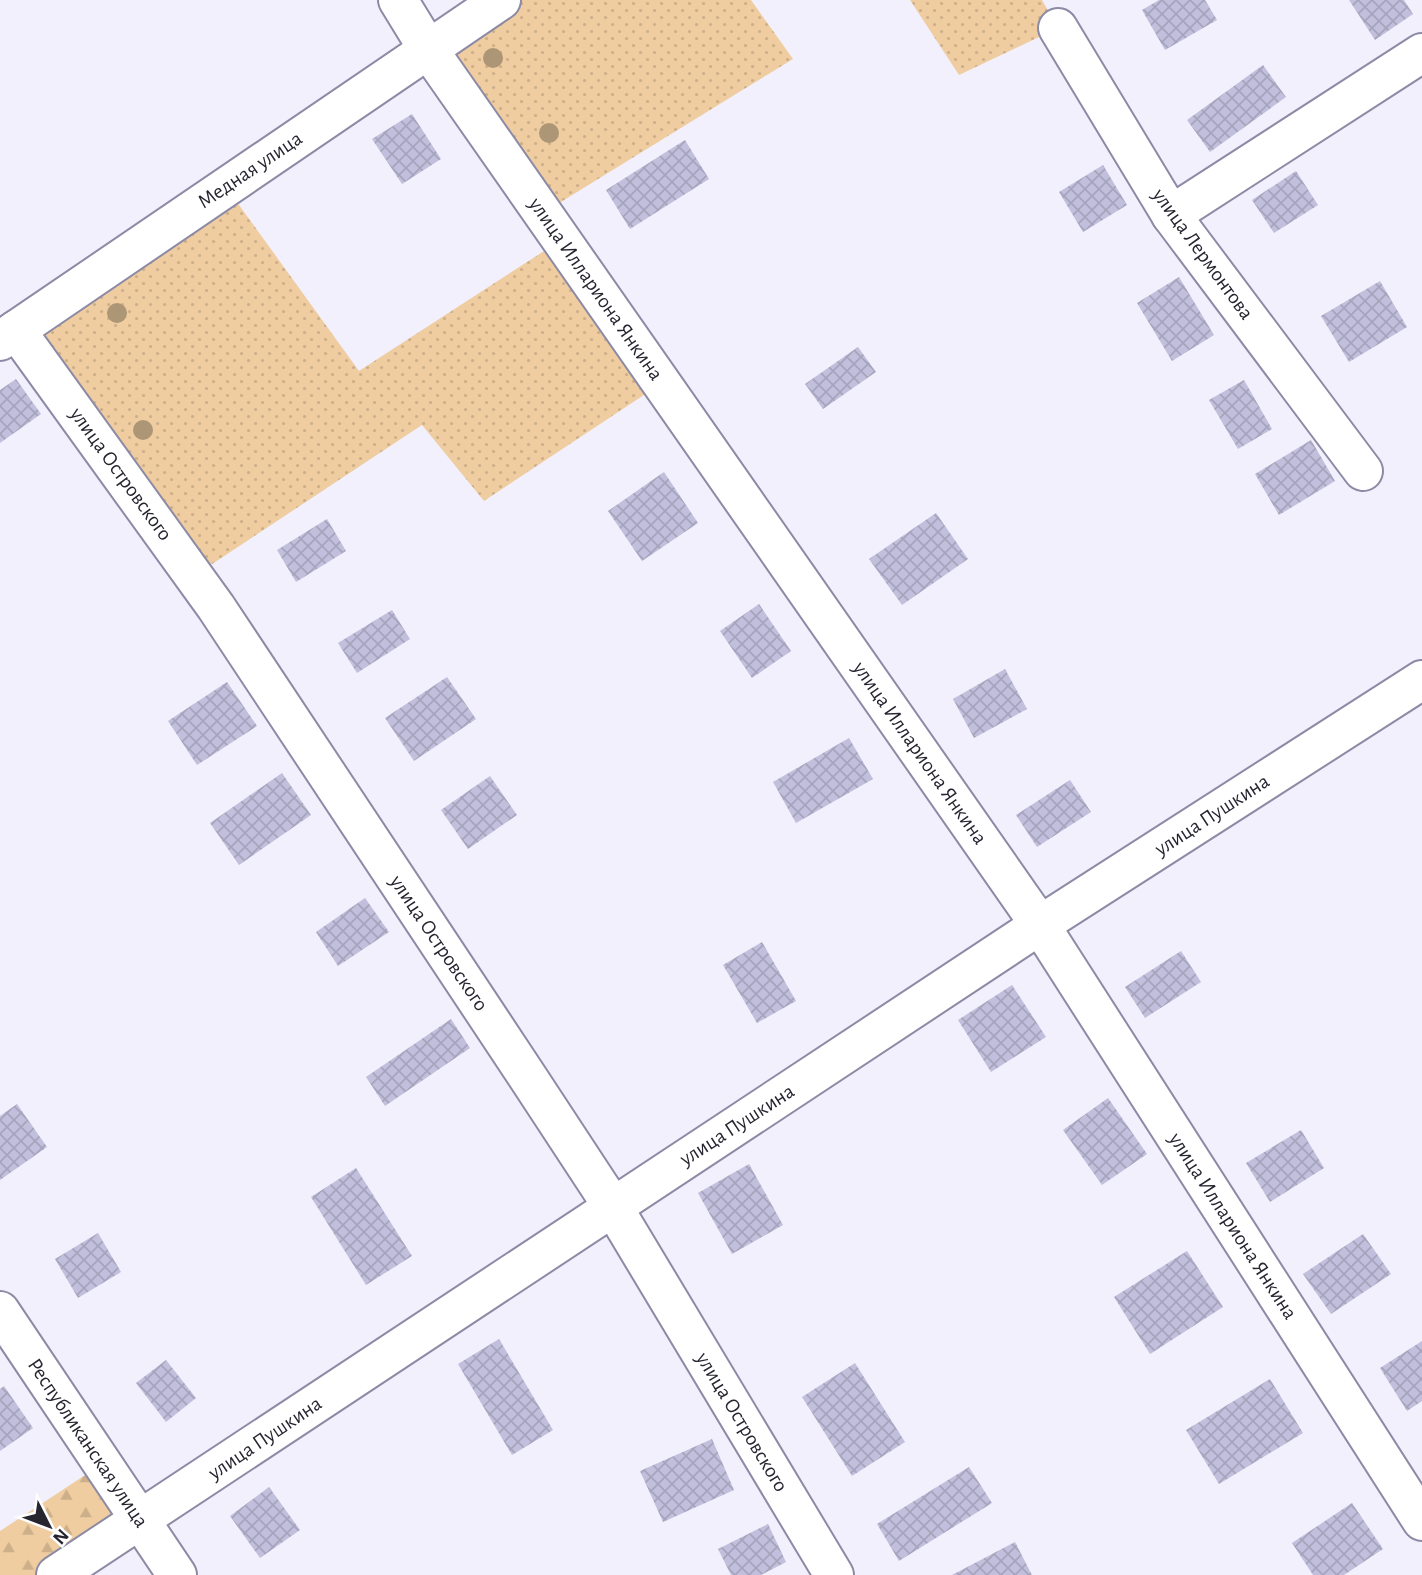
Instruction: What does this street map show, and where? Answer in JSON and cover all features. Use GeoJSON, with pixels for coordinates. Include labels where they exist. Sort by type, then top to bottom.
{"type":"FeatureCollection","features":[{"type":"Feature","properties":{"kind":"street","name":"улица Иллариона Янкина"},"geometry":{"type":"LineString","coordinates":[[398,0],[428,49],[1040,925],[1422,1521]]}},
{"type":"Feature","properties":{"kind":"street","name":"Медная улица"},"geometry":{"type":"LineString","coordinates":[[8,336],[501,0]]}},
{"type":"Feature","properties":{"kind":"street","name":"улица Лермонтова"},"geometry":{"type":"LineString","coordinates":[[1058,28],[1171,215],[1363,471]]}},
{"type":"Feature","properties":{"kind":"street"},"geometry":{"type":"LineString","coordinates":[[1171,215],[1422,53]]}},
{"type":"Feature","properties":{"kind":"street","name":"улица Островского"},"geometry":{"type":"LineString","coordinates":[[8,336],[216,607],[613,1207],[834,1575]]}},
{"type":"Feature","properties":{"kind":"street","name":"улица Пушкина"},"geometry":{"type":"LineString","coordinates":[[56,1575],[1040,925],[1422,680]]}},
{"type":"Feature","properties":{"kind":"street","name":"Республиканская улица"},"geometry":{"type":"LineString","coordinates":[[0,1311],[177,1575]]}},
{"type":"Feature","properties":{"kind":"green space"},"geometry":{"type":"Polygon","coordinates":[[[501,0],[751,0],[793,59],[543,213],[428,49],[501,0]]]}},
{"type":"Feature","properties":{"kind":"green space"},"geometry":{"type":"Polygon","coordinates":[[[910,0],[1042,0],[1058,28],[959,75],[910,0]]]}},
{"type":"Feature","properties":{"kind":"green space"},"geometry":{"type":"Polygon","coordinates":[[[226,187],[359,371],[561,240],[662,383],[484,501],[422,425],[194,576],[16,330],[226,187]]]}},
{"type":"Feature","properties":{"kind":"green space"},"geometry":{"type":"Polygon","coordinates":[[[102,1464],[140,1521],[56,1575],[0,1575],[0,1531],[102,1464]]]}},
{"type":"Feature","properties":{"kind":"building"},"geometry":{"type":"Polygon","coordinates":[[[1159,0],[1205,0],[1217,20],[1165,50],[1142,10],[1159,0]]]}},
{"type":"Feature","properties":{"kind":"building"},"geometry":{"type":"Polygon","coordinates":[[[1349,0],[1404,0],[1413,14],[1375,40],[1349,0]]]}},
{"type":"Feature","properties":{"kind":"building"},"geometry":{"type":"Polygon","coordinates":[[[1263,65],[1286,97],[1210,152],[1187,120],[1263,65]]]}},
{"type":"Feature","properties":{"kind":"building"},"geometry":{"type":"Polygon","coordinates":[[[412,114],[441,159],[402,184],[372,139],[412,114]]]}},
{"type":"Feature","properties":{"kind":"building"},"geometry":{"type":"Polygon","coordinates":[[[685,140],[709,179],[630,229],[606,190],[685,140]]]}},
{"type":"Feature","properties":{"kind":"building"},"geometry":{"type":"Polygon","coordinates":[[[1103,165],[1127,205],[1083,232],[1059,192],[1103,165]]]}},
{"type":"Feature","properties":{"kind":"building"},"geometry":{"type":"Polygon","coordinates":[[[1296,171],[1318,205],[1274,233],[1252,200],[1296,171]]]}},
{"type":"Feature","properties":{"kind":"building"},"geometry":{"type":"Polygon","coordinates":[[[1179,277],[1214,335],[1172,361],[1137,303],[1179,277]]]}},
{"type":"Feature","properties":{"kind":"building"},"geometry":{"type":"Polygon","coordinates":[[[1380,281],[1407,327],[1349,362],[1321,316],[1380,281]]]}},
{"type":"Feature","properties":{"kind":"building"},"geometry":{"type":"Polygon","coordinates":[[[858,347],[876,372],[823,409],[805,384],[858,347]]]}},
{"type":"Feature","properties":{"kind":"building"},"geometry":{"type":"Polygon","coordinates":[[[16,379],[41,414],[0,443],[0,390],[16,379]]]}},
{"type":"Feature","properties":{"kind":"building"},"geometry":{"type":"Polygon","coordinates":[[[1244,380],[1272,429],[1238,449],[1209,400],[1244,380]]]}},
{"type":"Feature","properties":{"kind":"building"},"geometry":{"type":"Polygon","coordinates":[[[1311,440],[1335,481],[1279,515],[1255,474],[1311,440]]]}},
{"type":"Feature","properties":{"kind":"building"},"geometry":{"type":"Polygon","coordinates":[[[664,472],[698,523],[642,561],[608,511],[664,472]]]}},
{"type":"Feature","properties":{"kind":"building"},"geometry":{"type":"Polygon","coordinates":[[[936,513],[968,559],[902,605],[869,559],[936,513]]]}},
{"type":"Feature","properties":{"kind":"building"},"geometry":{"type":"Polygon","coordinates":[[[327,519],[346,551],[296,582],[277,550],[327,519]]]}},
{"type":"Feature","properties":{"kind":"building"},"geometry":{"type":"Polygon","coordinates":[[[759,604],[791,651],[752,678],[720,631],[759,604]]]}},
{"type":"Feature","properties":{"kind":"building"},"geometry":{"type":"Polygon","coordinates":[[[392,610],[410,639],[357,673],[338,643],[392,610]]]}},
{"type":"Feature","properties":{"kind":"building"},"geometry":{"type":"Polygon","coordinates":[[[1005,669],[1027,709],[974,738],[953,699],[1005,669]]]}},
{"type":"Feature","properties":{"kind":"building"},"geometry":{"type":"Polygon","coordinates":[[[447,677],[476,719],[414,761],[385,718],[447,677]]]}},
{"type":"Feature","properties":{"kind":"building"},"geometry":{"type":"Polygon","coordinates":[[[227,682],[257,726],[197,765],[168,721],[227,682]]]}},
{"type":"Feature","properties":{"kind":"building"},"geometry":{"type":"Polygon","coordinates":[[[849,738],[873,779],[796,823],[773,782],[849,738]]]}},
{"type":"Feature","properties":{"kind":"building"},"geometry":{"type":"Polygon","coordinates":[[[282,773],[311,815],[239,865],[210,823],[282,773]]]}},
{"type":"Feature","properties":{"kind":"building"},"geometry":{"type":"Polygon","coordinates":[[[490,776],[517,815],[468,849],[441,810],[490,776]]]}},
{"type":"Feature","properties":{"kind":"building"},"geometry":{"type":"Polygon","coordinates":[[[1070,780],[1091,812],[1037,847],[1016,815],[1070,780]]]}},
{"type":"Feature","properties":{"kind":"building"},"geometry":{"type":"Polygon","coordinates":[[[365,898],[389,932],[338,966],[316,932],[365,898]]]}},
{"type":"Feature","properties":{"kind":"building"},"geometry":{"type":"Polygon","coordinates":[[[762,942],[796,1001],[757,1023],[723,965],[762,942]]]}},
{"type":"Feature","properties":{"kind":"building"},"geometry":{"type":"Polygon","coordinates":[[[1181,951],[1201,982],[1145,1018],[1125,987],[1181,951]]]}},
{"type":"Feature","properties":{"kind":"building"},"geometry":{"type":"Polygon","coordinates":[[[1012,985],[1046,1037],[991,1072],[958,1020],[1012,985]]]}},
{"type":"Feature","properties":{"kind":"building"},"geometry":{"type":"Polygon","coordinates":[[[451,1019],[470,1048],[385,1106],[366,1077],[451,1019]]]}},
{"type":"Feature","properties":{"kind":"building"},"geometry":{"type":"Polygon","coordinates":[[[1108,1098],[1147,1154],[1102,1185],[1063,1130],[1108,1098]]]}},
{"type":"Feature","properties":{"kind":"building"},"geometry":{"type":"Polygon","coordinates":[[[17,1104],[47,1147],[0,1180],[0,1116],[17,1104]]]}},
{"type":"Feature","properties":{"kind":"building"},"geometry":{"type":"Polygon","coordinates":[[[1301,1130],[1324,1168],[1270,1202],[1246,1163],[1301,1130]]]}},
{"type":"Feature","properties":{"kind":"building"},"geometry":{"type":"Polygon","coordinates":[[[749,1164],[783,1225],[732,1254],[698,1193],[749,1164]]]}},
{"type":"Feature","properties":{"kind":"building"},"geometry":{"type":"Polygon","coordinates":[[[356,1168],[412,1256],[366,1285],[311,1197],[356,1168]]]}},
{"type":"Feature","properties":{"kind":"building"},"geometry":{"type":"Polygon","coordinates":[[[98,1233],[121,1272],[78,1298],[55,1259],[98,1233]]]}},
{"type":"Feature","properties":{"kind":"building"},"geometry":{"type":"Polygon","coordinates":[[[1363,1234],[1391,1274],[1331,1314],[1303,1274],[1363,1234]]]}},
{"type":"Feature","properties":{"kind":"building"},"geometry":{"type":"Polygon","coordinates":[[[1187,1251],[1223,1307],[1150,1354],[1114,1297],[1187,1251]]]}},
{"type":"Feature","properties":{"kind":"building"},"geometry":{"type":"Polygon","coordinates":[[[499,1339],[553,1430],[512,1455],[458,1364],[499,1339]]]}},
{"type":"Feature","properties":{"kind":"building"},"geometry":{"type":"Polygon","coordinates":[[[1422,1341],[1422,1401],[1407,1411],[1380,1368],[1422,1341]]]}},
{"type":"Feature","properties":{"kind":"building"},"geometry":{"type":"Polygon","coordinates":[[[166,1360],[196,1398],[166,1422],[136,1383],[166,1360]]]}},
{"type":"Feature","properties":{"kind":"building"},"geometry":{"type":"Polygon","coordinates":[[[855,1363],[905,1442],[852,1476],[802,1397],[855,1363]]]}},
{"type":"Feature","properties":{"kind":"building"},"geometry":{"type":"Polygon","coordinates":[[[1270,1379],[1303,1433],[1219,1484],[1186,1430],[1270,1379]]]}},
{"type":"Feature","properties":{"kind":"building"},"geometry":{"type":"Polygon","coordinates":[[[4,1386],[33,1428],[0,1451],[0,1389],[4,1386]]]}},
{"type":"Feature","properties":{"kind":"building"},"geometry":{"type":"Polygon","coordinates":[[[712,1439],[734,1490],[663,1522],[640,1471],[712,1439]]]}},
{"type":"Feature","properties":{"kind":"building"},"geometry":{"type":"Polygon","coordinates":[[[969,1467],[992,1503],[899,1561],[877,1524],[969,1467]]]}},
{"type":"Feature","properties":{"kind":"building"},"geometry":{"type":"Polygon","coordinates":[[[269,1487],[300,1530],[260,1558],[230,1516],[269,1487]]]}},
{"type":"Feature","properties":{"kind":"building"},"geometry":{"type":"Polygon","coordinates":[[[1352,1503],[1383,1549],[1344,1575],[1313,1575],[1292,1543],[1352,1503]]]}},
{"type":"Feature","properties":{"kind":"building"},"geometry":{"type":"Polygon","coordinates":[[[768,1524],[786,1562],[761,1575],[731,1575],[718,1549],[768,1524]]]}},
{"type":"Feature","properties":{"kind":"building"},"geometry":{"type":"Polygon","coordinates":[[[1015,1542],[1032,1575],[952,1575],[1015,1542]]]}}]}
